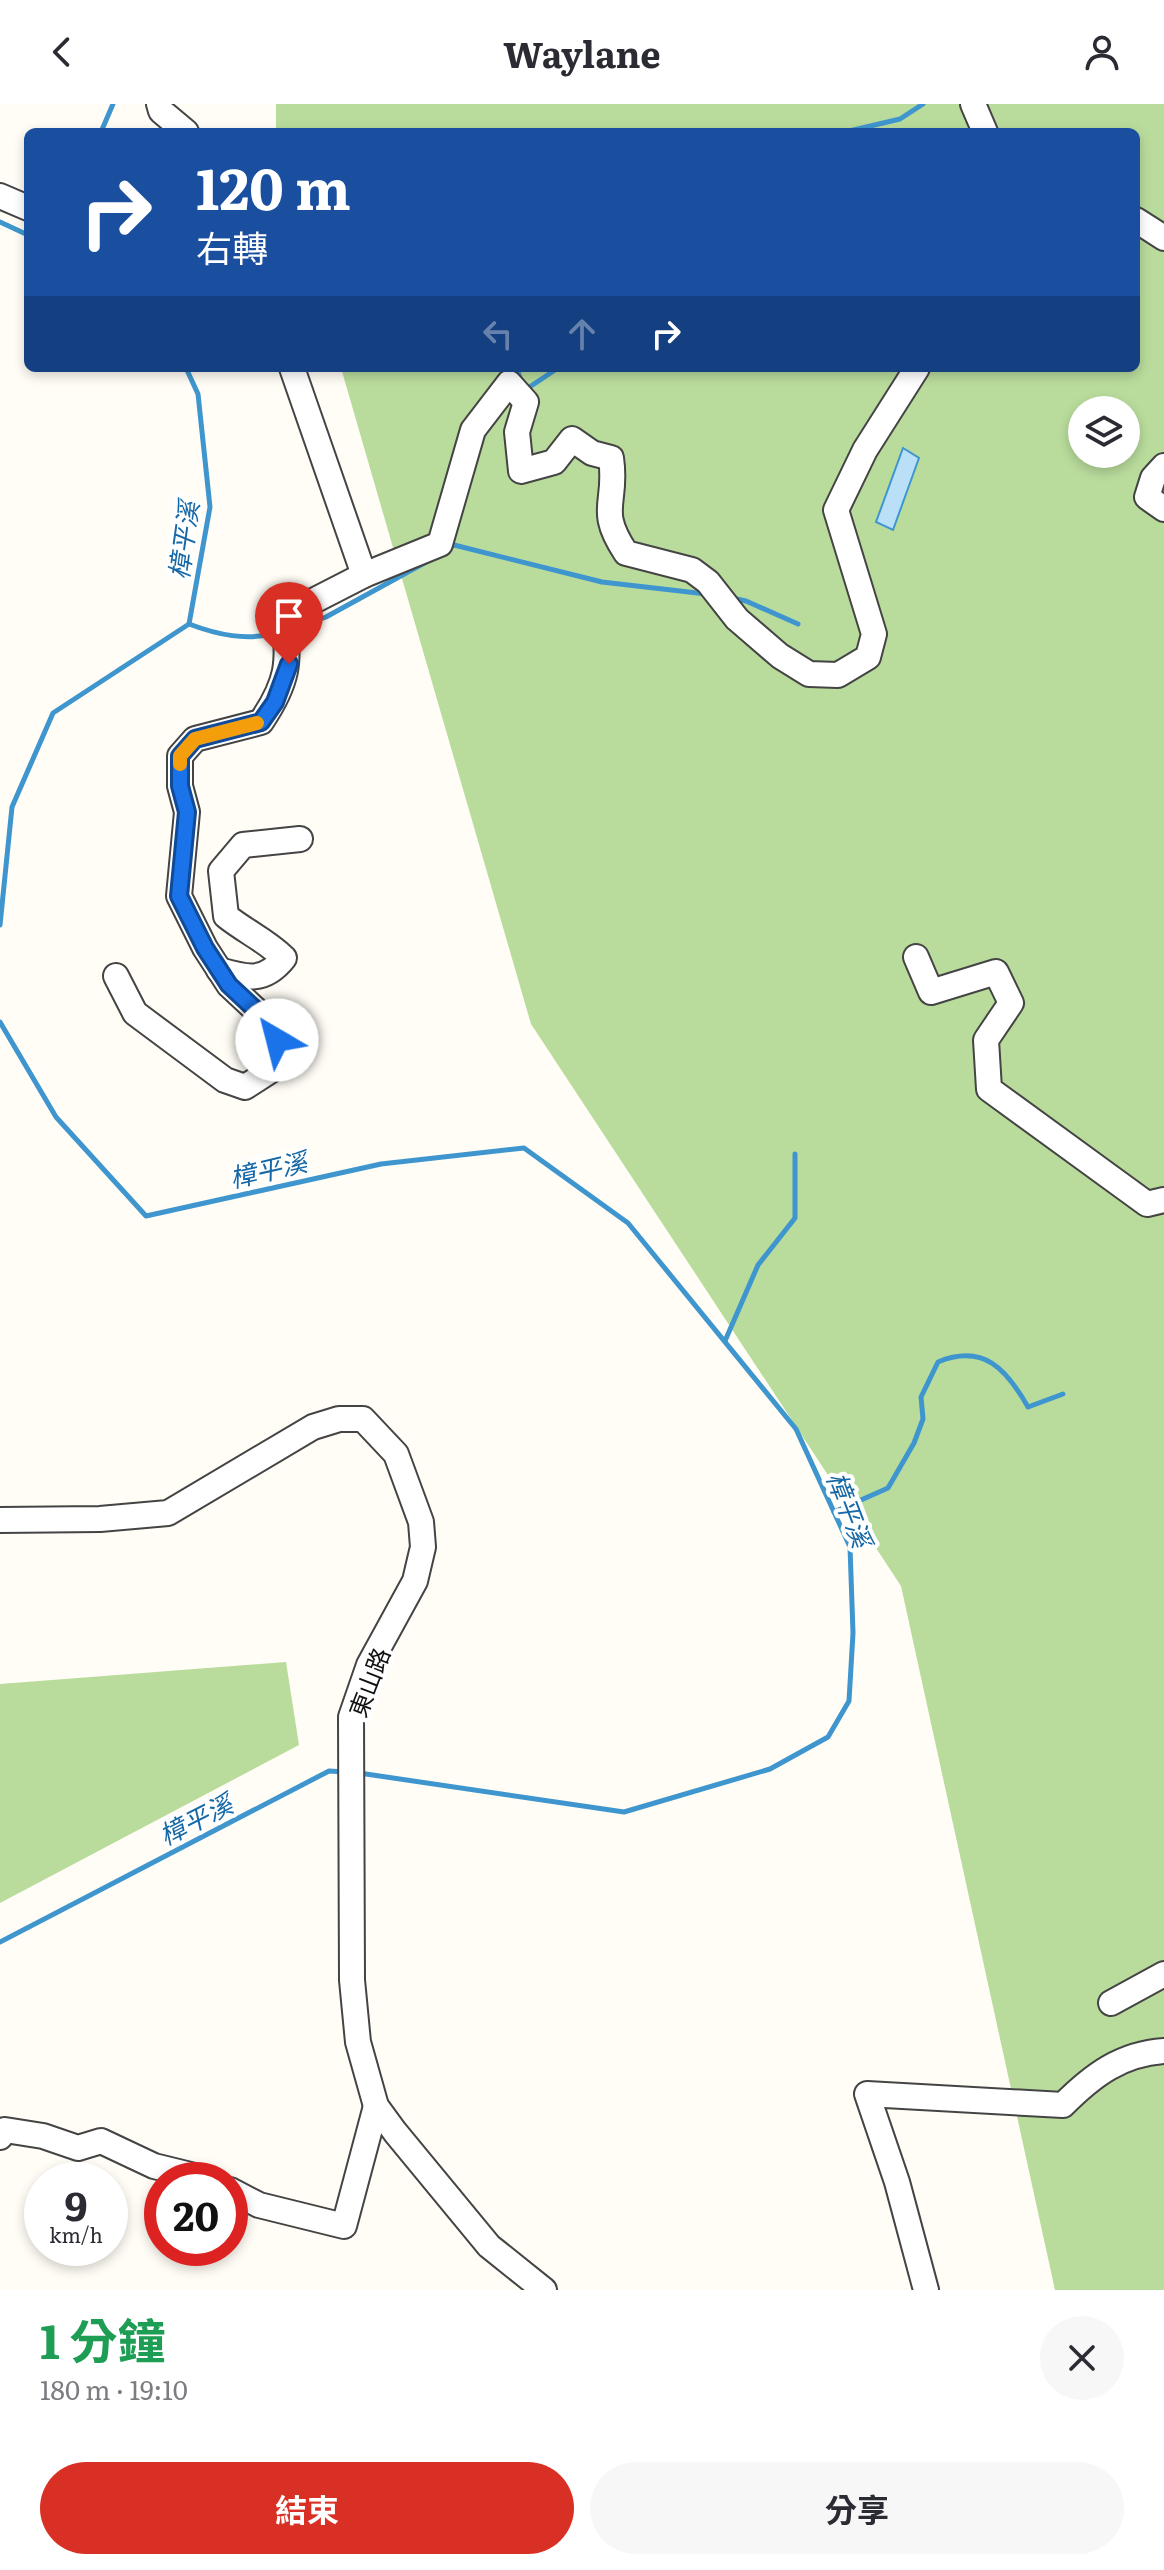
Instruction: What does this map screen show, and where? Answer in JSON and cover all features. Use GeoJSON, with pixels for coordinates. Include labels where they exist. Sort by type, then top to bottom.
{"type":"FeatureCollection","features":[{"type":"Feature","properties":{"kind":"street"},"geometry":{"type":"LineString","coordinates":[[159,104],[161,111],[181,128]]}},
{"type":"Feature","properties":{"kind":"street"},"geometry":{"type":"LineString","coordinates":[[973,104],[983,128]]}},
{"type":"Feature","properties":{"kind":"street"},"geometry":{"type":"LineString","coordinates":[[0,196],[24,206]]}},
{"type":"Feature","properties":{"kind":"street"},"geometry":{"type":"LineString","coordinates":[[1140,223],[1164,238]]}},
{"type":"Feature","properties":{"kind":"street"},"geometry":{"type":"LineString","coordinates":[[293,372],[364,575]]}},
{"type":"Feature","properties":{"kind":"street"},"geometry":{"type":"LineString","coordinates":[[116,976],[135,1013],[225,1080],[245,1087],[273,1069],[277,1040],[259,1013],[229,985],[179,896],[187,812],[180,786],[180,756],[195,739],[261,722],[275,702],[289,664],[284,616],[364,575],[440,544],[473,430],[509,383],[519,394],[517,432],[521,471],[554,462],[572,439],[592,453],[611,458],[615,484],[607,507],[611,530],[626,553],[692,570],[780,656],[809,674],[838,675],[868,657],[874,634],[836,510],[865,450],[914,372]]}},
{"type":"Feature","properties":{"kind":"street"},"geometry":{"type":"LineString","coordinates":[[1164,466],[1153,478],[1147,497],[1164,509]]}},
{"type":"Feature","properties":{"kind":"street"},"geometry":{"type":"LineString","coordinates":[[219,970],[251,979],[272,972],[284,958],[268,943],[247,933],[226,916],[221,871],[243,845],[300,839]]}},
{"type":"Feature","properties":{"kind":"street"},"geometry":{"type":"LineString","coordinates":[[916,957],[931,992],[996,972],[1011,1003],[986,1040],[989,1089],[1147,1204],[1164,1200]]}},
{"type":"Feature","properties":{"kind":"street","name":"東山路"},"geometry":{"type":"LineString","coordinates":[[0,1520],[100,1519],[168,1513],[313,1427],[339,1419],[363,1419],[396,1454],[421,1522],[423,1547],[415,1581],[369,1665],[351,1717],[352,1980],[358,2042],[376,2106],[489,2246],[544,2290]]}},
{"type":"Feature","properties":{"kind":"street"},"geometry":{"type":"LineString","coordinates":[[1111,2003],[1164,1974]]}},
{"type":"Feature","properties":{"kind":"street"},"geometry":{"type":"LineString","coordinates":[[926,2290],[897,2182],[867,2094],[992,2104],[1063,2105],[1090,2078],[1135,2053],[1164,2051]]}},
{"type":"Feature","properties":{"kind":"street"},"geometry":{"type":"LineString","coordinates":[[248,2199],[259,2205],[344,2226],[376,2106]]}},
{"type":"Feature","properties":{"kind":"street"},"geometry":{"type":"LineString","coordinates":[[0,2137],[5,2130],[43,2136],[78,2148],[101,2141],[146,2162]]}},
{"type":"Feature","properties":{"kind":"green space"},"geometry":{"type":"Polygon","coordinates":[[[276,104],[1164,104],[1164,2290],[1055,2290],[901,1586],[531,1024],[342,372],[1140,372],[1140,128],[276,128],[276,104]]]}},
{"type":"Feature","properties":{"kind":"green space"},"geometry":{"type":"Polygon","coordinates":[[[286,1662],[299,1745],[0,1903],[0,1684],[286,1662]]]}},
{"type":"Feature","properties":{"kind":"water"},"geometry":{"type":"Polygon","coordinates":[[[903,448],[919,458],[893,530],[876,522],[903,448]]]}},
{"type":"Feature","properties":{"kind":"waterway"},"geometry":{"type":"LineString","coordinates":[[103,128],[113,104]]}},
{"type":"Feature","properties":{"kind":"waterway"},"geometry":{"type":"LineString","coordinates":[[862,128],[900,119],[923,104]]}},
{"type":"Feature","properties":{"kind":"waterway","name":"樟平溪"},"geometry":{"type":"LineString","coordinates":[[0,222],[24,233]]}},
{"type":"Feature","properties":{"kind":"waterway","name":"樟平溪"},"geometry":{"type":"LineString","coordinates":[[0,925],[12,807],[53,713],[189,624],[210,507],[198,394],[188,372]]}},
{"type":"Feature","properties":{"kind":"waterway"},"geometry":{"type":"LineString","coordinates":[[518,372],[521,382]]}},
{"type":"Feature","properties":{"kind":"waterway"},"geometry":{"type":"LineString","coordinates":[[525,390],[552,372]]}},
{"type":"Feature","properties":{"kind":"waterway"},"geometry":{"type":"LineString","coordinates":[[447,550],[454,545],[602,582],[706,594]]}},
{"type":"Feature","properties":{"kind":"waterway"},"geometry":{"type":"LineString","coordinates":[[291,630],[326,617],[428,561]]}},
{"type":"Feature","properties":{"kind":"waterway"},"geometry":{"type":"LineString","coordinates":[[732,598],[798,624]]}},
{"type":"Feature","properties":{"kind":"waterway"},"geometry":{"type":"LineString","coordinates":[[189,624],[232,636],[254,637],[277,633]]}},
{"type":"Feature","properties":{"kind":"waterway","name":"樟平溪"},"geometry":{"type":"LineString","coordinates":[[0,1022],[56,1117],[146,1216],[381,1164],[524,1148],[628,1223],[796,1429],[850,1547],[853,1633],[849,1701],[828,1737],[770,1769],[624,1812],[359,1773]]}},
{"type":"Feature","properties":{"kind":"waterway"},"geometry":{"type":"LineString","coordinates":[[725,1341],[758,1265],[795,1218],[795,1154]]}},
{"type":"Feature","properties":{"kind":"waterway"},"geometry":{"type":"LineString","coordinates":[[834,1512],[888,1488],[914,1443],[923,1419],[921,1397],[938,1362],[954,1357],[981,1358],[1002,1371],[1028,1407],[1063,1394]]}},
{"type":"Feature","properties":{"kind":"waterway","name":"樟平溪"},"geometry":{"type":"LineString","coordinates":[[0,1942],[329,1771],[345,1772]]}},
{"type":"Feature","properties":{"kind":"slow traffic"},"geometry":{"type":"LineString","coordinates":[[180,764],[180,756],[195,739],[257,723]]}},
{"type":"Feature","properties":{"kind":"route"},"geometry":{"type":"LineString","coordinates":[[277,1040],[259,1013],[229,985],[189,920],[179,896],[187,812],[180,786],[180,756],[195,739],[261,722],[275,702],[289,664]]}}]}
